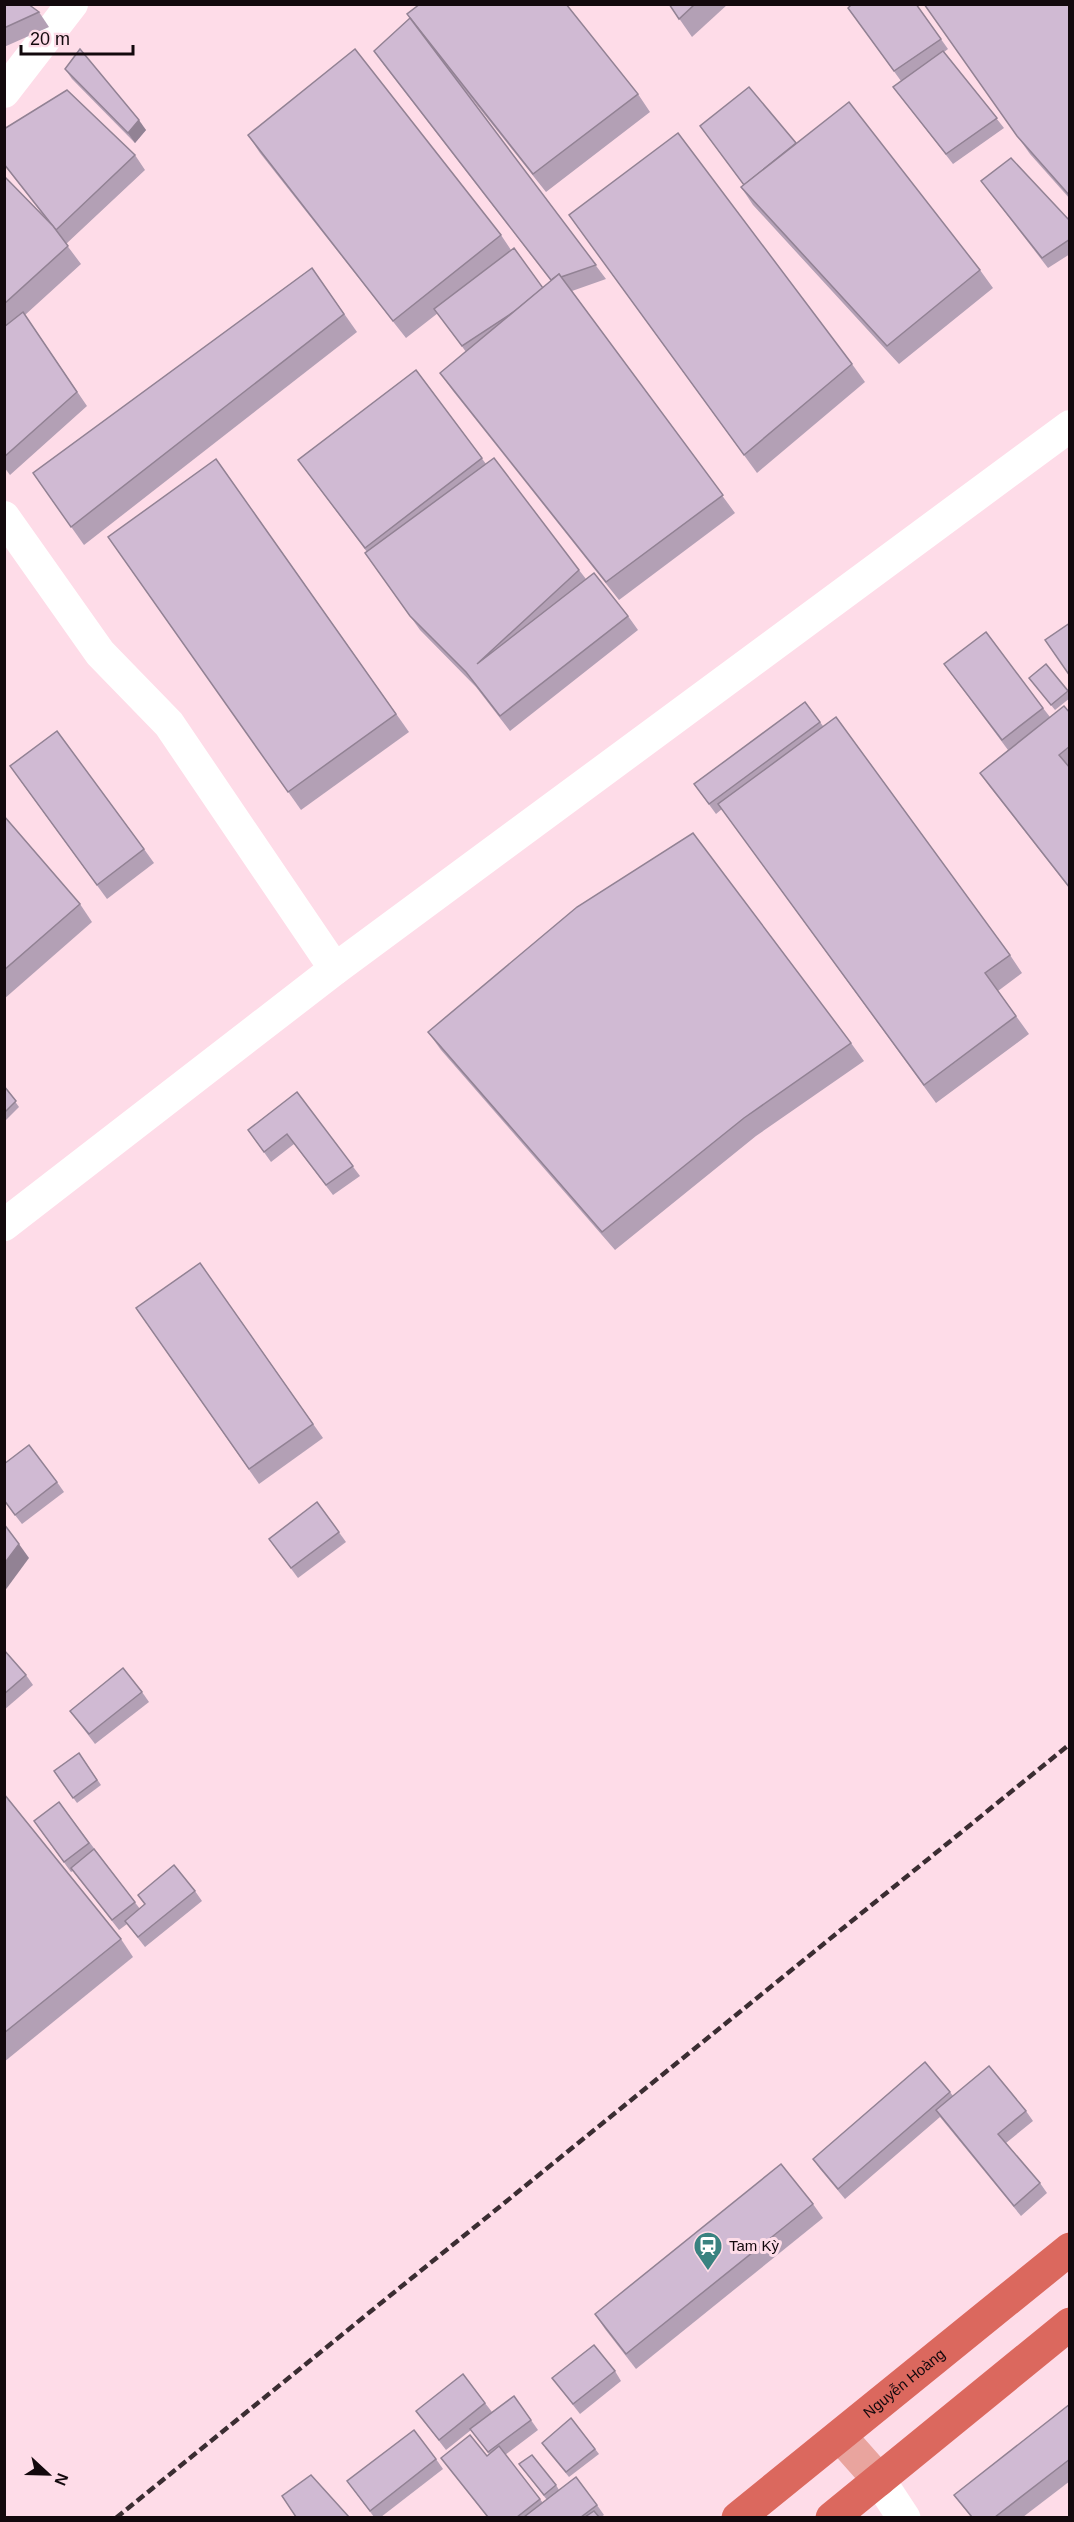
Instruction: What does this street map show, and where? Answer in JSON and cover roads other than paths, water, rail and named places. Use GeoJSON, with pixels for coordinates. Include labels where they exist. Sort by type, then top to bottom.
{"type":"FeatureCollection","features":[{"type":"Feature","properties":{"kind":"highway","name":"Nguyễn Hoàng"},"geometry":{"type":"LineString","coordinates":[[738,2517],[1070,2249]]}},
{"type":"Feature","properties":{"kind":"highway"},"geometry":{"type":"LineString","coordinates":[[832,2517],[1070,2324]]}},
{"type":"Feature","properties":{"kind":"main road"},"geometry":{"type":"LineString","coordinates":[[840,2436],[879,2480]]}},
{"type":"Feature","properties":{"kind":"street"},"geometry":{"type":"LineString","coordinates":[[4,92],[72,4]]}},
{"type":"Feature","properties":{"kind":"street"},"geometry":{"type":"LineString","coordinates":[[4,1225],[335,969],[1070,426]]}},
{"type":"Feature","properties":{"kind":"street"},"geometry":{"type":"LineString","coordinates":[[4,517],[100,653],[169,724],[335,969]]}},
{"type":"Feature","properties":{"kind":"street"},"geometry":{"type":"LineString","coordinates":[[879,2480],[904,2517]]}},
{"type":"Feature","properties":{"kind":"railway"},"geometry":{"type":"LineString","coordinates":[[116,2518],[1070,1744]]}},
{"type":"Feature","properties":{"kind":"place","name":"Tam Kỳ"},"geometry":{"type":"Point","coordinates":[708,2272]}}]}
